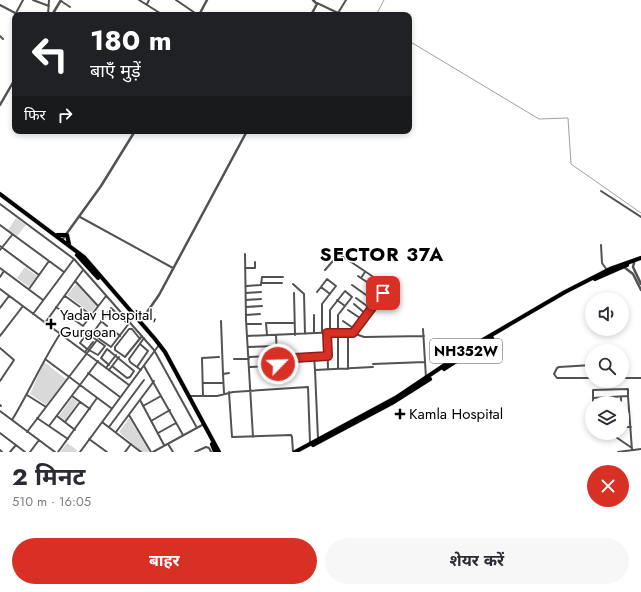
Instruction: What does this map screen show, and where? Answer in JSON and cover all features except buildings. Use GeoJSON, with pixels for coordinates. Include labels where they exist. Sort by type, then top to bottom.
{"type":"FeatureCollection","features":[{"type":"Feature","properties":{"kind":"highway"},"geometry":{"type":"LineString","coordinates":[[0,196],[55,235],[89,265],[159,345]]}},
{"type":"Feature","properties":{"kind":"highway"},"geometry":{"type":"LineString","coordinates":[[0,196],[69,245],[140,322],[159,345],[219,452]]}},
{"type":"Feature","properties":{"kind":"highway"},"geometry":{"type":"LineString","coordinates":[[55,235],[67,236],[69,245]]}},
{"type":"Feature","properties":{"kind":"highway","name":"NH352W"},"geometry":{"type":"LineString","coordinates":[[301,452],[318,441],[392,403],[468,352],[607,270],[641,259]]}},
{"type":"Feature","properties":{"kind":"highway","name":"NH352W"},"geometry":{"type":"LineString","coordinates":[[525,317],[584,285],[641,259]]}},
{"type":"Feature","properties":{"kind":"highway"},"geometry":{"type":"LineString","coordinates":[[173,370],[188,396],[216,452]]}},
{"type":"Feature","properties":{"kind":"highway","name":"NH352W"},"geometry":{"type":"LineString","coordinates":[[294,452],[318,441]]}},
{"type":"Feature","properties":{"kind":"street"},"geometry":{"type":"LineString","coordinates":[[17,12],[23,0]]}},
{"type":"Feature","properties":{"kind":"street"},"geometry":{"type":"LineString","coordinates":[[33,0],[49,6]]}},
{"type":"Feature","properties":{"kind":"street"},"geometry":{"type":"LineString","coordinates":[[48,12],[49,0]]}},
{"type":"Feature","properties":{"kind":"street"},"geometry":{"type":"LineString","coordinates":[[139,0],[159,12]]}},
{"type":"Feature","properties":{"kind":"street"},"geometry":{"type":"LineString","coordinates":[[147,4],[149,0]]}},
{"type":"Feature","properties":{"kind":"street"},"geometry":{"type":"LineString","coordinates":[[176,0],[194,12]]}},
{"type":"Feature","properties":{"kind":"street"},"geometry":{"type":"LineString","coordinates":[[201,12],[207,0]]}},
{"type":"Feature","properties":{"kind":"street"},"geometry":{"type":"LineString","coordinates":[[313,0],[335,12]]}},
{"type":"Feature","properties":{"kind":"street"},"geometry":{"type":"LineString","coordinates":[[338,12],[346,0]]}},
{"type":"Feature","properties":{"kind":"street"},"geometry":{"type":"LineString","coordinates":[[54,12],[61,1],[70,7]]}},
{"type":"Feature","properties":{"kind":"street"},"geometry":{"type":"LineString","coordinates":[[312,12],[317,3]]}},
{"type":"Feature","properties":{"kind":"street"},"geometry":{"type":"LineString","coordinates":[[0,5],[14,12]]}},
{"type":"Feature","properties":{"kind":"street"},"geometry":{"type":"LineString","coordinates":[[0,105],[12,84]]}},
{"type":"Feature","properties":{"kind":"street"},"geometry":{"type":"LineString","coordinates":[[62,241],[67,236],[121,156],[133,134]]}},
{"type":"Feature","properties":{"kind":"street"},"geometry":{"type":"LineString","coordinates":[[140,322],[158,295],[245,134]]}},
{"type":"Feature","properties":{"kind":"street"},"geometry":{"type":"LineString","coordinates":[[602,191],[641,217]]}},
{"type":"Feature","properties":{"kind":"street"},"geometry":{"type":"LineString","coordinates":[[0,204],[74,258],[129,323]]}},
{"type":"Feature","properties":{"kind":"street"},"geometry":{"type":"LineString","coordinates":[[80,217],[173,268]]}},
{"type":"Feature","properties":{"kind":"street"},"geometry":{"type":"LineString","coordinates":[[0,225],[64,272]]}},
{"type":"Feature","properties":{"kind":"street"},"geometry":{"type":"LineString","coordinates":[[0,250],[12,235]]}},
{"type":"Feature","properties":{"kind":"street"},"geometry":{"type":"LineString","coordinates":[[601,245],[602,263],[607,270]]}},
{"type":"Feature","properties":{"kind":"street"},"geometry":{"type":"LineString","coordinates":[[1,247],[39,275]]}},
{"type":"Feature","properties":{"kind":"street"},"geometry":{"type":"LineString","coordinates":[[34,314],[77,254]]}},
{"type":"Feature","properties":{"kind":"street"},"geometry":{"type":"LineString","coordinates":[[245,254],[246,324],[250,367],[252,437]]}},
{"type":"Feature","properties":{"kind":"street"},"geometry":{"type":"LineString","coordinates":[[325,270],[338,254],[386,286],[383,293],[353,333]]}},
{"type":"Feature","properties":{"kind":"street"},"geometry":{"type":"LineString","coordinates":[[29,289],[49,261]]}},
{"type":"Feature","properties":{"kind":"street"},"geometry":{"type":"LineString","coordinates":[[245,268],[255,268],[255,262]]}},
{"type":"Feature","properties":{"kind":"street"},"geometry":{"type":"LineString","coordinates":[[634,263],[633,273],[641,290]]}},
{"type":"Feature","properties":{"kind":"street"},"geometry":{"type":"LineString","coordinates":[[624,267],[633,273],[641,284]]}},
{"type":"Feature","properties":{"kind":"street"},"geometry":{"type":"LineString","coordinates":[[0,268],[43,300]]}},
{"type":"Feature","properties":{"kind":"street"},"geometry":{"type":"LineString","coordinates":[[45,323],[83,270]]}},
{"type":"Feature","properties":{"kind":"street"},"geometry":{"type":"LineString","coordinates":[[0,277],[4,271]]}},
{"type":"Feature","properties":{"kind":"street"},"geometry":{"type":"LineString","coordinates":[[361,278],[365,272]]}},
{"type":"Feature","properties":{"kind":"street"},"geometry":{"type":"LineString","coordinates":[[358,276],[383,293]]}},
{"type":"Feature","properties":{"kind":"street"},"geometry":{"type":"LineString","coordinates":[[261,283],[262,277],[282,277]]}},
{"type":"Feature","properties":{"kind":"street"},"geometry":{"type":"LineString","coordinates":[[317,292],[327,280],[336,286],[322,304],[322,333]]}},
{"type":"Feature","properties":{"kind":"street"},"geometry":{"type":"LineString","coordinates":[[75,281],[98,306]]}},
{"type":"Feature","properties":{"kind":"street"},"geometry":{"type":"LineString","coordinates":[[246,286],[261,283],[282,283]]}},
{"type":"Feature","properties":{"kind":"street"},"geometry":{"type":"LineString","coordinates":[[293,284],[304,294],[305,334]]}},
{"type":"Feature","properties":{"kind":"street"},"geometry":{"type":"LineString","coordinates":[[352,285],[376,302]]}},
{"type":"Feature","properties":{"kind":"street"},"geometry":{"type":"LineString","coordinates":[[321,287],[330,294]]}},
{"type":"Feature","properties":{"kind":"street"},"geometry":{"type":"LineString","coordinates":[[0,289],[129,385]]}},
{"type":"Feature","properties":{"kind":"street"},"geometry":{"type":"LineString","coordinates":[[330,332],[330,310],[344,291],[352,296],[338,315],[338,369]]}},
{"type":"Feature","properties":{"kind":"street"},"geometry":{"type":"LineString","coordinates":[[246,293],[260,292]]}},
{"type":"Feature","properties":{"kind":"street"},"geometry":{"type":"LineString","coordinates":[[294,293],[295,334]]}},
{"type":"Feature","properties":{"kind":"street"},"geometry":{"type":"LineString","coordinates":[[56,307],[82,326],[106,295]]}},
{"type":"Feature","properties":{"kind":"street"},"geometry":{"type":"LineString","coordinates":[[0,308],[9,296]]}},
{"type":"Feature","properties":{"kind":"street"},"geometry":{"type":"LineString","coordinates":[[65,296],[91,315]]}},
{"type":"Feature","properties":{"kind":"street"},"geometry":{"type":"LineString","coordinates":[[356,298],[371,309]]}},
{"type":"Feature","properties":{"kind":"street"},"geometry":{"type":"LineString","coordinates":[[246,300],[261,299]]}},
{"type":"Feature","properties":{"kind":"street"},"geometry":{"type":"LineString","coordinates":[[337,300],[345,306]]}},
{"type":"Feature","properties":{"kind":"street"},"geometry":{"type":"LineString","coordinates":[[354,304],[367,315]]}},
{"type":"Feature","properties":{"kind":"street"},"geometry":{"type":"LineString","coordinates":[[0,336],[23,306]]}},
{"type":"Feature","properties":{"kind":"street"},"geometry":{"type":"LineString","coordinates":[[246,307],[262,306]]}},
{"type":"Feature","properties":{"kind":"street"},"geometry":{"type":"LineString","coordinates":[[129,323],[112,347],[98,338],[99,334],[95,330],[112,308],[129,323],[154,350],[197,428]]}},
{"type":"Feature","properties":{"kind":"street"},"geometry":{"type":"LineString","coordinates":[[348,310],[363,320]]}},
{"type":"Feature","properties":{"kind":"street"},"geometry":{"type":"LineString","coordinates":[[246,314],[260,314]]}},
{"type":"Feature","properties":{"kind":"street"},"geometry":{"type":"LineString","coordinates":[[314,315],[314,333]]}},
{"type":"Feature","properties":{"kind":"street"},"geometry":{"type":"LineString","coordinates":[[101,321],[107,326]]}},
{"type":"Feature","properties":{"kind":"street"},"geometry":{"type":"LineString","coordinates":[[222,321],[224,393]]}},
{"type":"Feature","properties":{"kind":"street"},"geometry":{"type":"LineString","coordinates":[[344,322],[356,330]]}},
{"type":"Feature","properties":{"kind":"street"},"geometry":{"type":"LineString","coordinates":[[266,335],[266,323],[295,323]]}},
{"type":"Feature","properties":{"kind":"street"},"geometry":{"type":"LineString","coordinates":[[246,324],[261,324]]}},
{"type":"Feature","properties":{"kind":"street"},"geometry":{"type":"LineString","coordinates":[[140,339],[132,329],[129,329],[115,350],[125,357],[143,337]]}},
{"type":"Feature","properties":{"kind":"street"},"geometry":{"type":"LineString","coordinates":[[423,329],[426,380]]}},
{"type":"Feature","properties":{"kind":"street"},"geometry":{"type":"LineString","coordinates":[[113,330],[120,336]]}},
{"type":"Feature","properties":{"kind":"street"},"geometry":{"type":"LineString","coordinates":[[247,336],[330,332],[348,332],[364,338],[424,336]]}},
{"type":"Feature","properties":{"kind":"street"},"geometry":{"type":"LineString","coordinates":[[348,332],[348,369]]}},
{"type":"Feature","properties":{"kind":"street"},"geometry":{"type":"LineString","coordinates":[[86,333],[104,346],[99,355],[88,349],[80,343],[86,333]]}},
{"type":"Feature","properties":{"kind":"street"},"geometry":{"type":"LineString","coordinates":[[327,333],[328,369]]}},
{"type":"Feature","properties":{"kind":"street"},"geometry":{"type":"LineString","coordinates":[[12,420],[60,334]]}},
{"type":"Feature","properties":{"kind":"street"},"geometry":{"type":"LineString","coordinates":[[250,367],[278,367],[276,335]]}},
{"type":"Feature","properties":{"kind":"street"},"geometry":{"type":"LineString","coordinates":[[141,370],[130,362],[129,359],[140,344],[143,337]]}},
{"type":"Feature","properties":{"kind":"street"},"geometry":{"type":"LineString","coordinates":[[27,432],[96,339]]}},
{"type":"Feature","properties":{"kind":"street"},"geometry":{"type":"LineString","coordinates":[[137,367],[148,351],[140,344]]}},
{"type":"Feature","properties":{"kind":"street"},"geometry":{"type":"LineString","coordinates":[[80,452],[159,345]]}},
{"type":"Feature","properties":{"kind":"street"},"geometry":{"type":"LineString","coordinates":[[248,347],[276,346]]}},
{"type":"Feature","properties":{"kind":"street"},"geometry":{"type":"LineString","coordinates":[[0,353],[1,349],[14,360],[0,381]]}},
{"type":"Feature","properties":{"kind":"street"},"geometry":{"type":"LineString","coordinates":[[109,364],[101,358],[108,349],[134,369],[134,372],[127,378],[112,366]]}},
{"type":"Feature","properties":{"kind":"street"},"geometry":{"type":"LineString","coordinates":[[106,368],[116,355]]}},
{"type":"Feature","properties":{"kind":"street"},"geometry":{"type":"LineString","coordinates":[[234,360],[249,358],[328,356]]}},
{"type":"Feature","properties":{"kind":"street"},"geometry":{"type":"LineString","coordinates":[[109,370],[119,357]]}},
{"type":"Feature","properties":{"kind":"street"},"geometry":{"type":"LineString","coordinates":[[203,396],[202,358],[220,357]]}},
{"type":"Feature","properties":{"kind":"street"},"geometry":{"type":"LineString","coordinates":[[314,357],[318,441]]}},
{"type":"Feature","properties":{"kind":"street"},"geometry":{"type":"LineString","coordinates":[[45,359],[111,408]]}},
{"type":"Feature","properties":{"kind":"street"},"geometry":{"type":"LineString","coordinates":[[49,426],[98,361]]}},
{"type":"Feature","properties":{"kind":"street"},"geometry":{"type":"LineString","coordinates":[[315,370],[348,369],[425,362]]}},
{"type":"Feature","properties":{"kind":"street"},"geometry":{"type":"LineString","coordinates":[[585,365],[559,367],[554,374],[557,378],[585,378]]}},
{"type":"Feature","properties":{"kind":"street"},"geometry":{"type":"LineString","coordinates":[[144,366],[183,435]]}},
{"type":"Feature","properties":{"kind":"street"},"geometry":{"type":"LineString","coordinates":[[88,373],[120,397]]}},
{"type":"Feature","properties":{"kind":"street"},"geometry":{"type":"LineString","coordinates":[[223,374],[229,373]]}},
{"type":"Feature","properties":{"kind":"street"},"geometry":{"type":"LineString","coordinates":[[629,378],[641,378]]}},
{"type":"Feature","properties":{"kind":"street"},"geometry":{"type":"LineString","coordinates":[[109,427],[144,380]]}},
{"type":"Feature","properties":{"kind":"street"},"geometry":{"type":"LineString","coordinates":[[116,432],[154,382]]}},
{"type":"Feature","properties":{"kind":"street"},"geometry":{"type":"LineString","coordinates":[[203,383],[223,382]]}},
{"type":"Feature","properties":{"kind":"street"},"geometry":{"type":"LineString","coordinates":[[188,396],[217,396],[229,392],[250,392],[308,387],[310,444]]}},
{"type":"Feature","properties":{"kind":"street"},"geometry":{"type":"LineString","coordinates":[[593,396],[593,390],[628,389],[628,396]]}},
{"type":"Feature","properties":{"kind":"street"},"geometry":{"type":"LineString","coordinates":[[229,392],[232,436],[234,438],[291,435],[294,452]]}},
{"type":"Feature","properties":{"kind":"street"},"geometry":{"type":"LineString","coordinates":[[27,395],[46,407]]}},
{"type":"Feature","properties":{"kind":"street"},"geometry":{"type":"LineString","coordinates":[[72,396],[90,409]]}},
{"type":"Feature","properties":{"kind":"street"},"geometry":{"type":"LineString","coordinates":[[143,406],[161,396]]}},
{"type":"Feature","properties":{"kind":"street"},"geometry":{"type":"LineString","coordinates":[[58,452],[97,398]]}},
{"type":"Feature","properties":{"kind":"street"},"geometry":{"type":"LineString","coordinates":[[140,400],[164,445]]}},
{"type":"Feature","properties":{"kind":"street"},"geometry":{"type":"LineString","coordinates":[[65,422],[80,402]]}},
{"type":"Feature","properties":{"kind":"street"},"geometry":{"type":"LineString","coordinates":[[629,406],[632,449]]}},
{"type":"Feature","properties":{"kind":"street"},"geometry":{"type":"LineString","coordinates":[[150,421],[170,410]]}},
{"type":"Feature","properties":{"kind":"street"},"geometry":{"type":"LineString","coordinates":[[0,412],[53,451]]}},
{"type":"Feature","properties":{"kind":"street"},"geometry":{"type":"LineString","coordinates":[[129,415],[152,452],[203,425]]}},
{"type":"Feature","properties":{"kind":"street"},"geometry":{"type":"LineString","coordinates":[[57,416],[75,430]]}},
{"type":"Feature","properties":{"kind":"street"},"geometry":{"type":"LineString","coordinates":[[37,418],[68,439]]}},
{"type":"Feature","properties":{"kind":"street"},"geometry":{"type":"LineString","coordinates":[[102,422],[141,452]]}},
{"type":"Feature","properties":{"kind":"street"},"geometry":{"type":"LineString","coordinates":[[158,433],[176,422]]}},
{"type":"Feature","properties":{"kind":"street"},"geometry":{"type":"LineString","coordinates":[[0,433],[25,452]]}},
{"type":"Feature","properties":{"kind":"street"},"geometry":{"type":"LineString","coordinates":[[89,439],[106,452]]}},
{"type":"Feature","properties":{"kind":"street"},"geometry":{"type":"LineString","coordinates":[[30,452],[39,440]]}},
{"type":"Feature","properties":{"kind":"street"},"geometry":{"type":"LineString","coordinates":[[622,440],[632,449]]}},
{"type":"Feature","properties":{"kind":"street"},"geometry":{"type":"LineString","coordinates":[[125,452],[131,444]]}},
{"type":"Feature","properties":{"kind":"street"},"geometry":{"type":"LineString","coordinates":[[168,444],[173,452]]}},
{"type":"Feature","properties":{"kind":"street"},"geometry":{"type":"LineString","coordinates":[[10,452],[16,445]]}},
{"type":"Feature","properties":{"kind":"street"},"geometry":{"type":"LineString","coordinates":[[195,452],[206,447],[210,448],[211,452]]}},
{"type":"Feature","properties":{"kind":"street"},"geometry":{"type":"LineString","coordinates":[[619,452],[632,449],[641,449]]}},
{"type":"Feature","properties":{"kind":"shaded area"},"geometry":{"type":"Polygon","coordinates":[[[16,218],[26,225],[17,236],[8,230],[16,218]]]}},
{"type":"Feature","properties":{"kind":"shaded area"},"geometry":{"type":"Polygon","coordinates":[[[25,267],[37,276],[29,287],[17,278],[25,267]]]}},
{"type":"Feature","properties":{"kind":"shaded area"},"geometry":{"type":"Polygon","coordinates":[[[76,284],[96,306],[91,313],[67,295],[76,284]]]}},
{"type":"Feature","properties":{"kind":"shaded area"},"geometry":{"type":"Polygon","coordinates":[[[44,362],[66,379],[46,405],[30,394],[44,362]]]}},
{"type":"Feature","properties":{"kind":"shaded area"},"geometry":{"type":"Polygon","coordinates":[[[72,398],[78,402],[65,420],[59,416],[72,398]]]}},
{"type":"Feature","properties":{"kind":"shaded area"},"geometry":{"type":"Polygon","coordinates":[[[129,418],[149,451],[148,452],[142,452],[119,432],[129,418]]]}},
{"type":"Feature","properties":{"kind":"shaded area"},"geometry":{"type":"Polygon","coordinates":[[[67,443],[77,450],[76,452],[60,452],[67,443]]]}},
{"type":"Feature","properties":{"kind":"waterway"},"geometry":{"type":"LineString","coordinates":[[378,12],[384,0]]}},
{"type":"Feature","properties":{"kind":"waterway"},"geometry":{"type":"LineString","coordinates":[[412,43],[539,119],[568,118],[571,164],[641,213]]}},
{"type":"Feature","properties":{"kind":"place","name":"Yadav Hospital, Gurgoan"},"geometry":{"type":"Point","coordinates":[51,324]}},
{"type":"Feature","properties":{"kind":"place","name":"Kamla Hospital"},"geometry":{"type":"Point","coordinates":[400,414]}},
{"type":"Feature","properties":{"kind":"district","name":"SECTOR 37A"},"geometry":{"type":"Point","coordinates":[382,254]}},
{"type":"Feature","properties":{"kind":"route"},"geometry":{"type":"LineString","coordinates":[[278,364],[277,359],[328,356],[327,333],[353,333],[383,293]]}}]}
